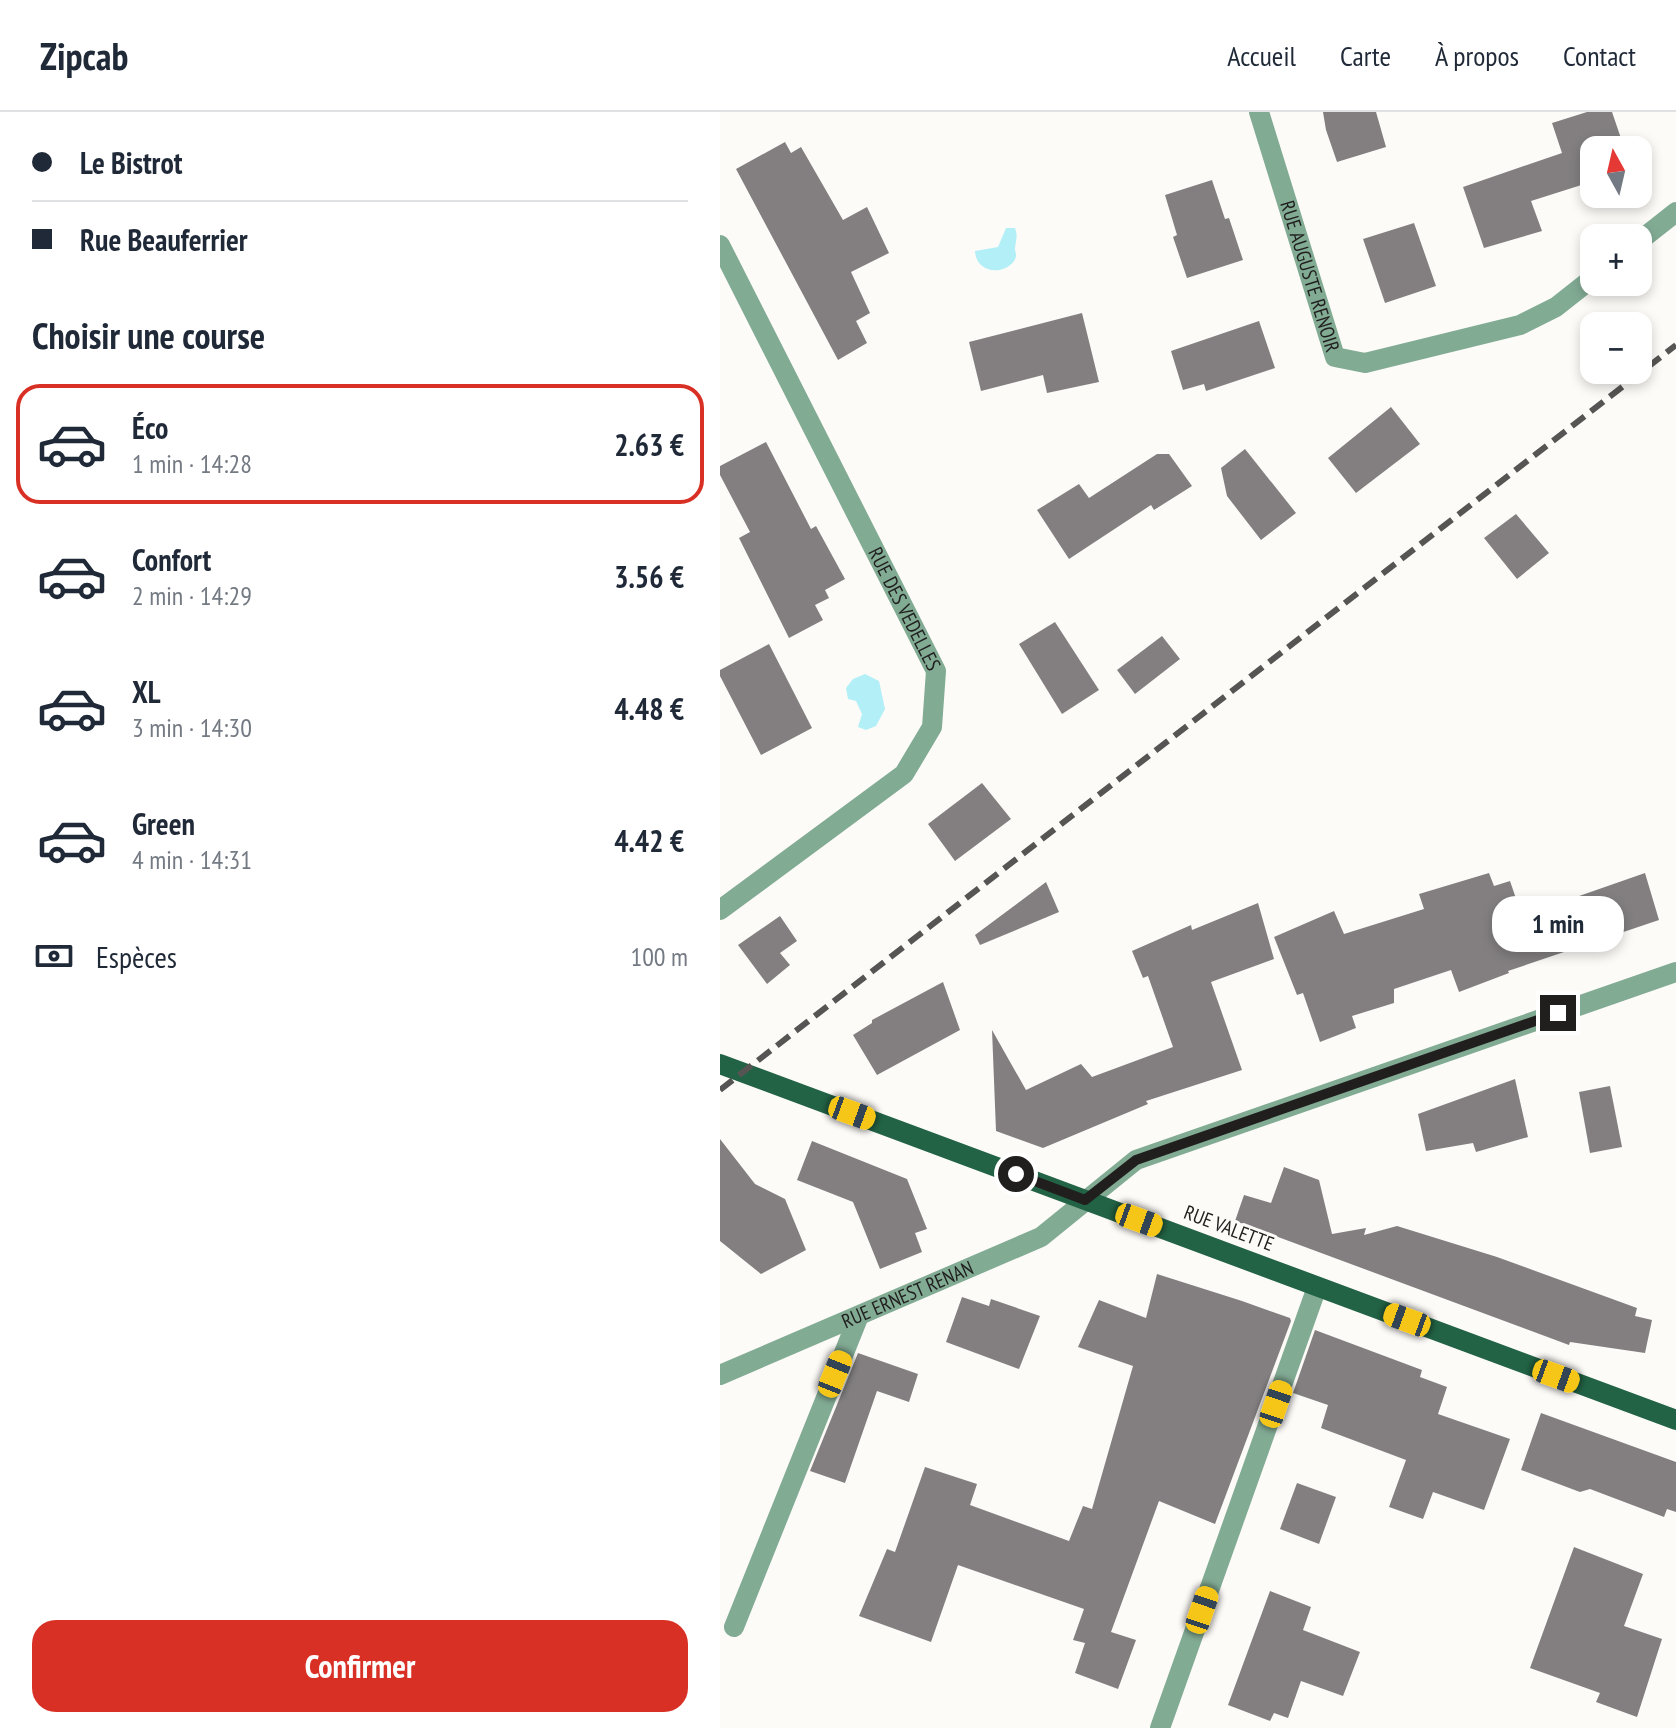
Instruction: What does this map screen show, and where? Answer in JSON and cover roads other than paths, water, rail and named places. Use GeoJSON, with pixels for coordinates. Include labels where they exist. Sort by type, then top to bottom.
{"type":"FeatureCollection","features":[{"type":"Feature","properties":{"kind":"main road","name":"RUE VALETTE"},"geometry":{"type":"LineString","coordinates":[[720,1064],[1676,1420]]}},
{"type":"Feature","properties":{"kind":"street","name":"RUE AUGUSTE RENOIR"},"geometry":{"type":"LineString","coordinates":[[1259,112],[1335,357],[1365,363],[1520,325],[1556,307],[1580,288]]}},
{"type":"Feature","properties":{"kind":"street"},"geometry":{"type":"LineString","coordinates":[[1652,231],[1676,212]]}},
{"type":"Feature","properties":{"kind":"street","name":"RUE DES VEDELLES"},"geometry":{"type":"LineString","coordinates":[[720,245],[936,671],[932,727],[904,774],[720,910]]}},
{"type":"Feature","properties":{"kind":"street","name":"RUE ERNEST RENAN"},"geometry":{"type":"LineString","coordinates":[[720,1375],[1041,1237],[1136,1160],[1676,972]]}},
{"type":"Feature","properties":{"kind":"street"},"geometry":{"type":"LineString","coordinates":[[1160,1728],[1317,1287]]}},
{"type":"Feature","properties":{"kind":"street"},"geometry":{"type":"LineString","coordinates":[[734,1627],[858,1318]]}},
{"type":"Feature","properties":{"kind":"water"},"geometry":{"type":"Polygon","coordinates":[[[1006,228],[1015,228],[1016,231],[1014,261],[1003,269],[985,268],[975,251],[998,247],[1006,228]]]}},
{"type":"Feature","properties":{"kind":"water"},"geometry":{"type":"Polygon","coordinates":[[[865,674],[879,681],[885,709],[876,726],[866,730],[858,727],[862,714],[856,701],[848,699],[846,688],[853,679],[865,674]]]}},
{"type":"Feature","properties":{"kind":"railway"},"geometry":{"type":"LineString","coordinates":[[720,1090],[1676,345]]}}]}
